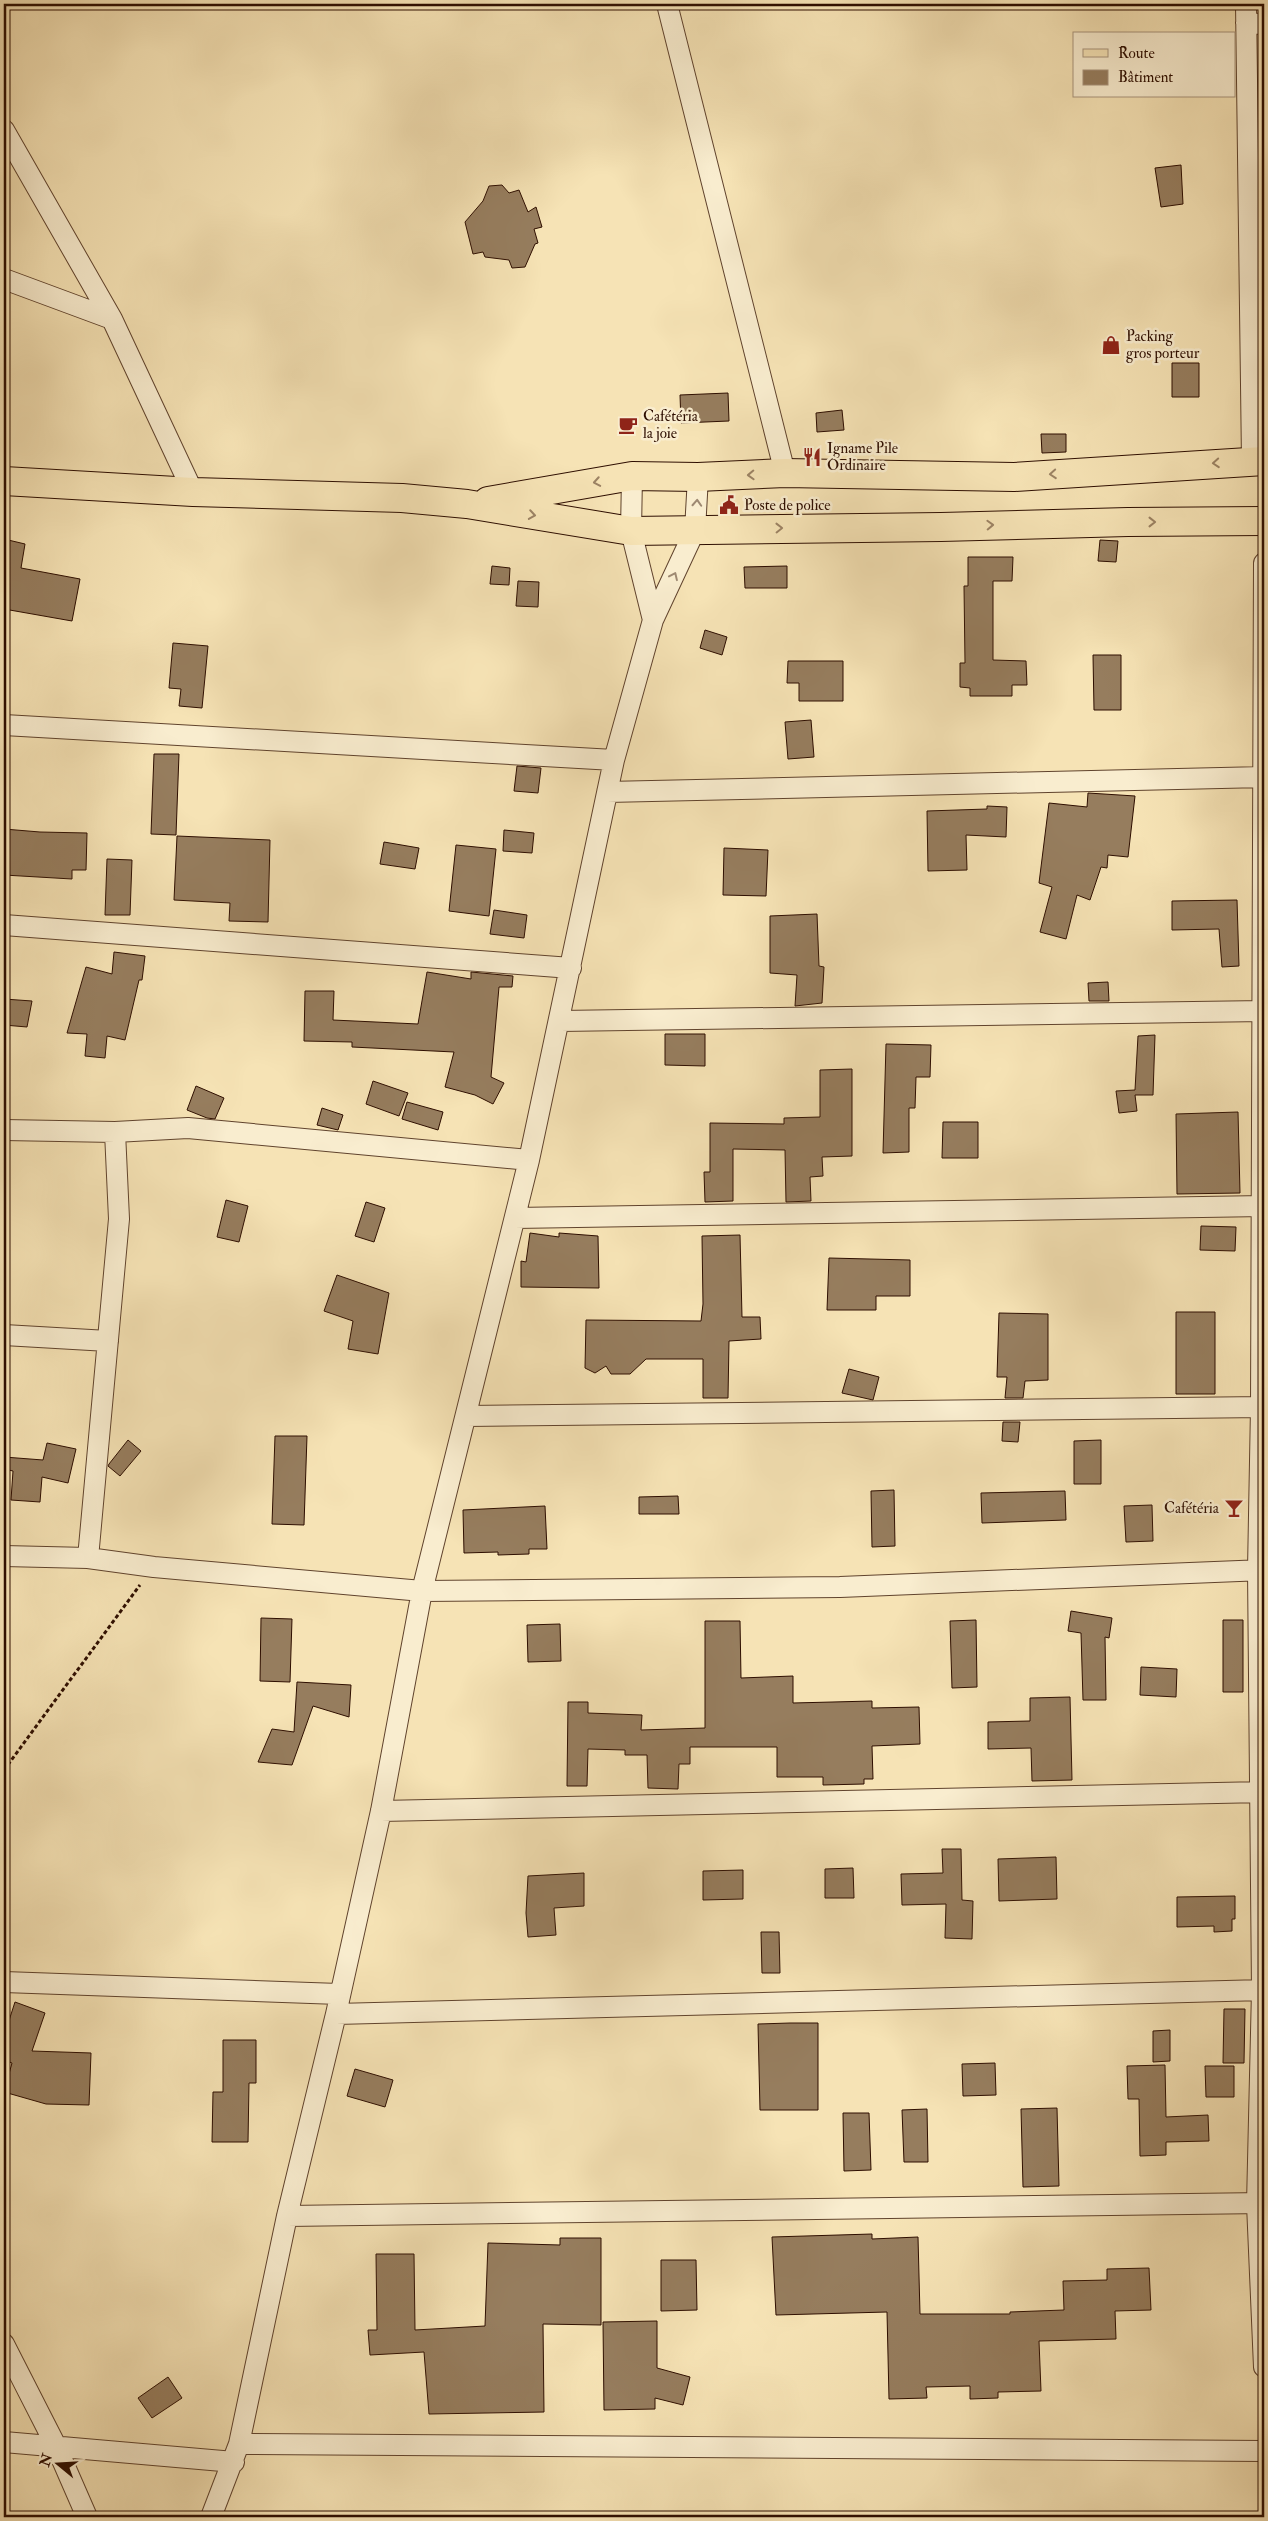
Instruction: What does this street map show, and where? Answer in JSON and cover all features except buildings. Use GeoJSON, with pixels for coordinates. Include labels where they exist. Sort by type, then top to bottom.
{"type":"FeatureCollection","features":[{"type":"Feature","properties":{"kind":"main road"},"geometry":{"type":"LineString","coordinates":[[467,504],[632,476],[698,477],[785,473],[1014,477],[1258,461]]}},
{"type":"Feature","properties":{"kind":"main road"},"geometry":{"type":"LineString","coordinates":[[4,481],[194,492],[365,497],[467,504],[631,531],[1128,522],[1264,522]]}},
{"type":"Feature","properties":{"kind":"street"},"geometry":{"type":"LineString","coordinates":[[667,4],[785,473]]}},
{"type":"Feature","properties":{"kind":"street"},"geometry":{"type":"LineString","coordinates":[[1252,17],[1258,461]]}},
{"type":"Feature","properties":{"kind":"street"},"geometry":{"type":"LineString","coordinates":[[4,130],[112,319],[194,492]]}},
{"type":"Feature","properties":{"kind":"street"},"geometry":{"type":"LineString","coordinates":[[4,279],[112,319]]}},
{"type":"Feature","properties":{"kind":"street"},"geometry":{"type":"LineString","coordinates":[[632,476],[631,531],[653,620]]}},
{"type":"Feature","properties":{"kind":"street"},"geometry":{"type":"LineString","coordinates":[[211,2517],[237,2453],[287,2216],[380,1811],[422,1591],[529,1160],[614,760],[653,620],[695,530],[698,477]]}},
{"type":"Feature","properties":{"kind":"street"},"geometry":{"type":"LineString","coordinates":[[1264,563],[1263,1407],[1261,1570],[1263,1990],[1260,2204],[1264,2367]]}},
{"type":"Feature","properties":{"kind":"street"},"geometry":{"type":"LineString","coordinates":[[4,725],[614,760]]}},
{"type":"Feature","properties":{"kind":"street"},"geometry":{"type":"LineString","coordinates":[[607,792],[1263,777]]}},
{"type":"Feature","properties":{"kind":"street"},"geometry":{"type":"LineString","coordinates":[[4,925],[571,968]]}},
{"type":"Feature","properties":{"kind":"street"},"geometry":{"type":"LineString","coordinates":[[560,1021],[1264,1011]]}},
{"type":"Feature","properties":{"kind":"street"},"geometry":{"type":"LineString","coordinates":[[4,1130],[115,1132],[188,1128],[529,1160]]}},
{"type":"Feature","properties":{"kind":"street"},"geometry":{"type":"LineString","coordinates":[[88,1558],[119,1219],[115,1132]]}},
{"type":"Feature","properties":{"kind":"street"},"geometry":{"type":"LineString","coordinates":[[514,1218],[1262,1206]]}},
{"type":"Feature","properties":{"kind":"street"},"geometry":{"type":"LineString","coordinates":[[4,1335],[108,1341]]}},
{"type":"Feature","properties":{"kind":"street"},"geometry":{"type":"LineString","coordinates":[[466,1416],[1263,1407]]}},
{"type":"Feature","properties":{"kind":"street"},"geometry":{"type":"LineString","coordinates":[[4,1556],[88,1558],[154,1567],[422,1591],[840,1587],[1261,1570]]}},
{"type":"Feature","properties":{"kind":"street"},"geometry":{"type":"LineString","coordinates":[[380,1811],[1263,1792]]}},
{"type":"Feature","properties":{"kind":"street"},"geometry":{"type":"LineString","coordinates":[[4,1982],[337,2004],[1263,1990]]}},
{"type":"Feature","properties":{"kind":"street"},"geometry":{"type":"LineString","coordinates":[[287,2216],[1260,2204]]}},
{"type":"Feature","properties":{"kind":"street"},"geometry":{"type":"LineString","coordinates":[[4,2344],[56,2446],[87,2517]]}},
{"type":"Feature","properties":{"kind":"street"},"geometry":{"type":"LineString","coordinates":[[4,2442],[56,2446],[237,2453],[1264,2451]]}},
{"type":"Feature","properties":{"kind":"path"},"geometry":{"type":"LineString","coordinates":[[4,1770],[154,1567]]}},
{"type":"Feature","properties":{"kind":"place","name":"Packing gros porteur"},"geometry":{"type":"Point","coordinates":[1111,345]}},
{"type":"Feature","properties":{"kind":"place","name":"Cafétéria la joie"},"geometry":{"type":"Point","coordinates":[628,425]}},
{"type":"Feature","properties":{"kind":"place","name":"Igname Pile Ordinaire"},"geometry":{"type":"Point","coordinates":[812,457]}},
{"type":"Feature","properties":{"kind":"place","name":"Poste de police"},"geometry":{"type":"Point","coordinates":[729,505]}},
{"type":"Feature","properties":{"kind":"place","name":"Cafétéria"},"geometry":{"type":"Point","coordinates":[1234,1508]}}]}
